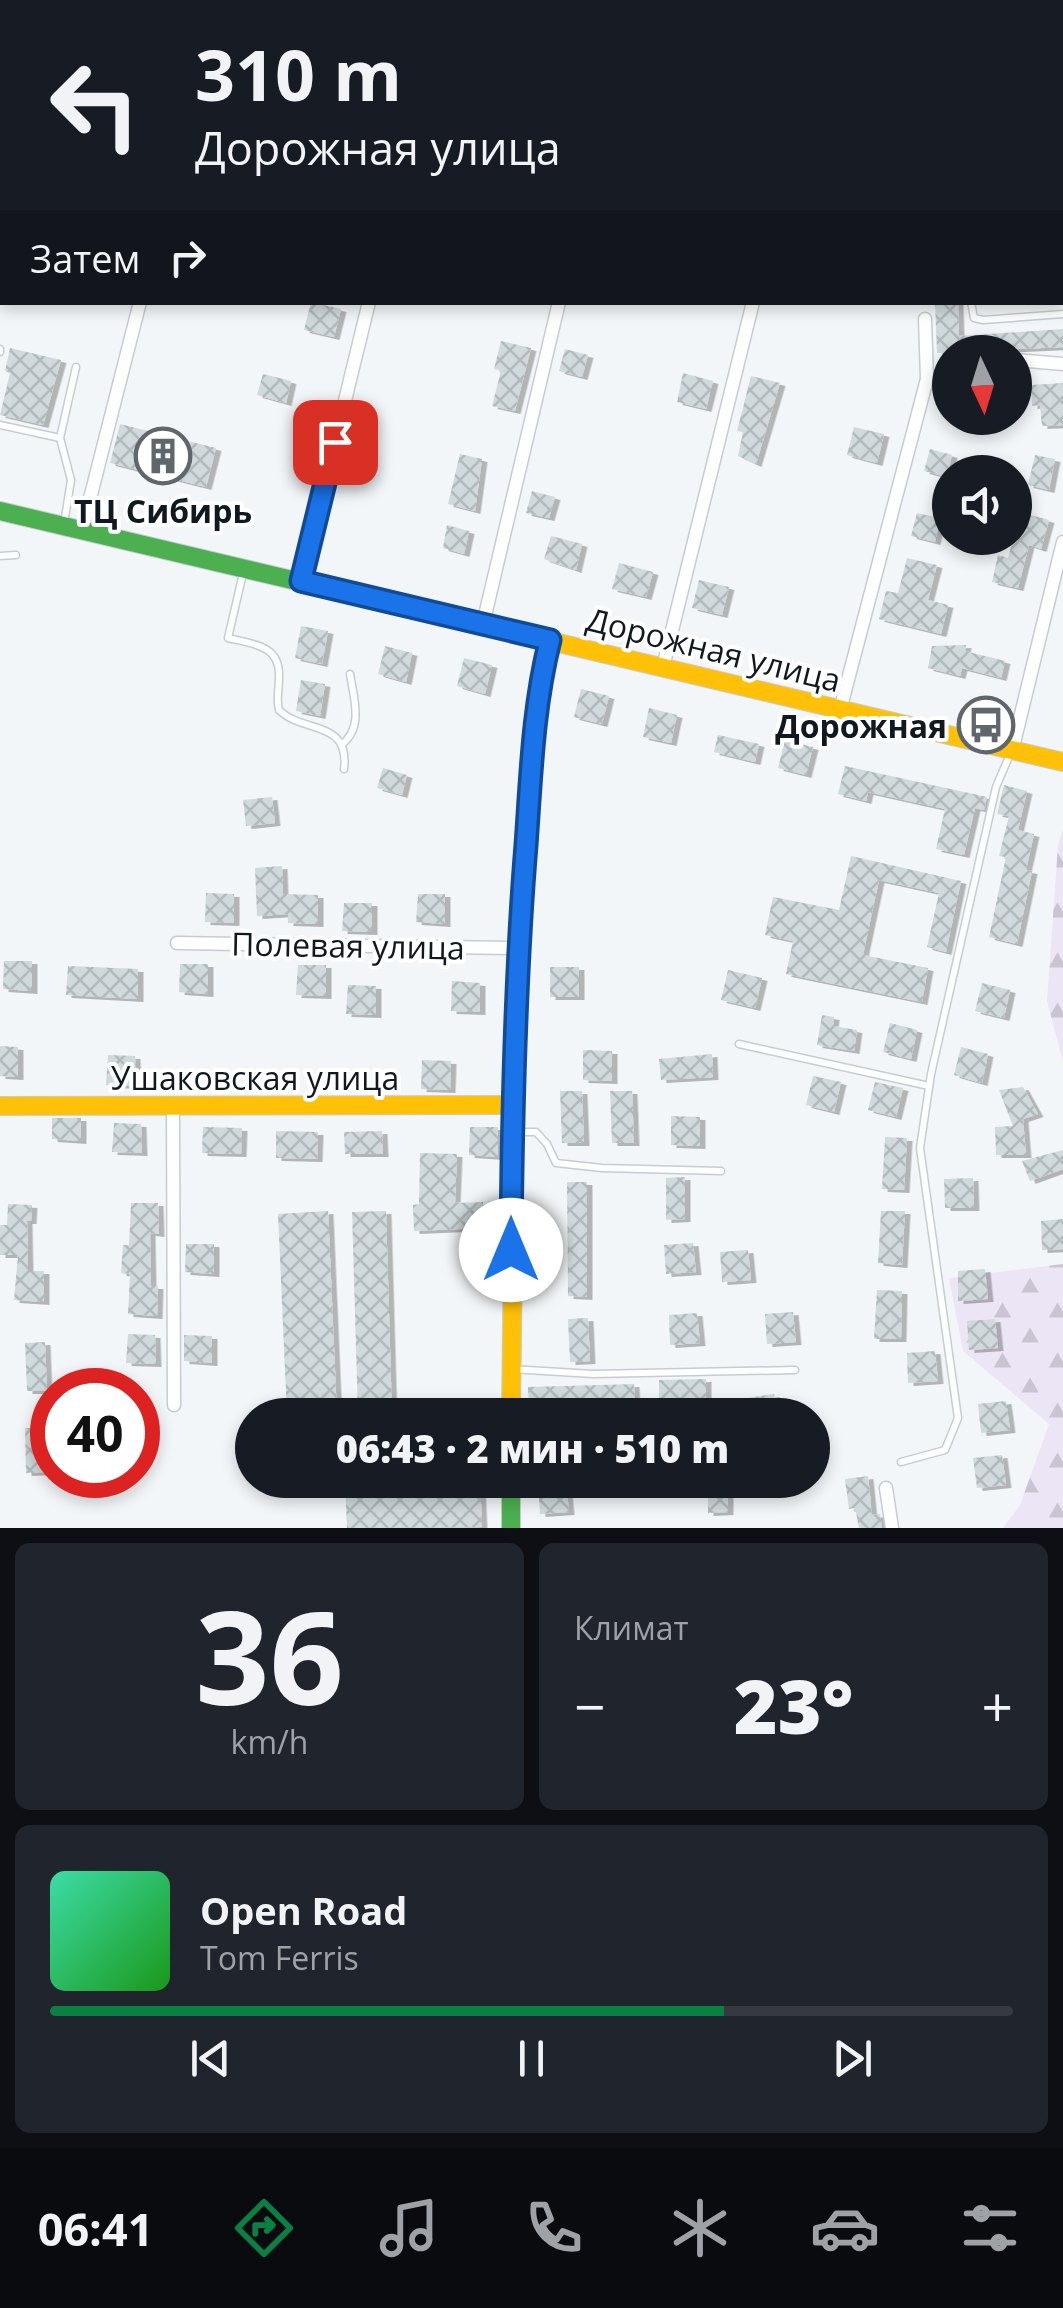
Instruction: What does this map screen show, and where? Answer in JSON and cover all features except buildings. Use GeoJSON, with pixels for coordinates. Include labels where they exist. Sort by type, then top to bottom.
{"type":"FeatureCollection","features":[{"type":"Feature","properties":{"kind":"street"},"geometry":{"type":"LineString","coordinates":[[73,528],[139,305]]}},
{"type":"Feature","properties":{"kind":"street"},"geometry":{"type":"LineString","coordinates":[[301,581],[368,305]]}},
{"type":"Feature","properties":{"kind":"street"},"geometry":{"type":"LineString","coordinates":[[537,692],[527,648],[493,626],[558,305]]}},
{"type":"Feature","properties":{"kind":"street"},"geometry":{"type":"LineString","coordinates":[[663,667],[752,305]]}},
{"type":"Feature","properties":{"kind":"street"},"geometry":{"type":"LineString","coordinates":[[840,710],[926,379],[925,319]]}},
{"type":"Feature","properties":{"kind":"street"},"geometry":{"type":"LineString","coordinates":[[1032,361],[1063,364]]}},
{"type":"Feature","properties":{"kind":"street","name":"Дорожная улица"},"geometry":{"type":"LineString","coordinates":[[0,511],[1063,762]]}},
{"type":"Feature","properties":{"kind":"street"},"geometry":{"type":"LineString","coordinates":[[1012,751],[1063,542]]}},
{"type":"Feature","properties":{"kind":"street"},"geometry":{"type":"LineString","coordinates":[[511,1398],[511,1105],[518,948],[537,692],[550,640]]}},
{"type":"Feature","properties":{"kind":"street"},"geometry":{"type":"LineString","coordinates":[[537,692],[554,662],[584,648]]}},
{"type":"Feature","properties":{"kind":"street","name":"Полевая улица"},"geometry":{"type":"LineString","coordinates":[[177,943],[518,948]]}},
{"type":"Feature","properties":{"kind":"street","name":"Ушаковская улица"},"geometry":{"type":"LineString","coordinates":[[0,1106],[511,1105]]}},
{"type":"Feature","properties":{"kind":"street"},"geometry":{"type":"LineString","coordinates":[[174,1107],[174,1405]]}},
{"type":"Feature","properties":{"kind":"street"},"geometry":{"type":"LineString","coordinates":[[886,1488],[892,1528]]}},
{"type":"Feature","properties":{"kind":"street"},"geometry":{"type":"LineString","coordinates":[[510,1528],[511,1498]]}},
{"type":"Feature","properties":{"kind":"lane"},"geometry":{"type":"LineString","coordinates":[[972,305],[974,318],[983,320],[1063,314]]}},
{"type":"Feature","properties":{"kind":"lane"},"geometry":{"type":"LineString","coordinates":[[73,528],[71,480],[60,438],[76,367]]}},
{"type":"Feature","properties":{"kind":"lane"},"geometry":{"type":"LineString","coordinates":[[0,425],[60,438]]}},
{"type":"Feature","properties":{"kind":"lane"},"geometry":{"type":"LineString","coordinates":[[0,556],[16,555]]}},
{"type":"Feature","properties":{"kind":"lane"},"geometry":{"type":"LineString","coordinates":[[244,568],[228,638],[268,648],[276,657],[280,669],[279,710],[291,721],[324,729],[334,736],[341,746],[344,769]]}},
{"type":"Feature","properties":{"kind":"lane"},"geometry":{"type":"LineString","coordinates":[[341,746],[354,732],[356,712],[350,674]]}},
{"type":"Feature","properties":{"kind":"lane"},"geometry":{"type":"LineString","coordinates":[[900,1462],[945,1450],[958,1418],[920,1148],[929,1086],[996,787],[1012,751]]}},
{"type":"Feature","properties":{"kind":"lane"},"geometry":{"type":"LineString","coordinates":[[738,1044],[929,1086]]}},
{"type":"Feature","properties":{"kind":"lane"},"geometry":{"type":"LineString","coordinates":[[511,1132],[536,1132],[548,1144],[556,1163],[721,1171]]}},
{"type":"Feature","properties":{"kind":"lane"},"geometry":{"type":"LineString","coordinates":[[510,1369],[593,1374],[795,1370]]}},
{"type":"Feature","properties":{"kind":"green space"},"geometry":{"type":"Polygon","coordinates":[[[1063,830],[1063,1062],[1047,1001],[1058,845],[1063,830]]]}},
{"type":"Feature","properties":{"kind":"green space"},"geometry":{"type":"Polygon","coordinates":[[[1063,1264],[1063,1528],[1003,1528],[1020,1505],[1049,1424],[963,1351],[949,1278],[1063,1264]]]}},
{"type":"Feature","properties":{"kind":"traffic: fast"},"geometry":{"type":"LineString","coordinates":[[0,511],[508,631]]}},
{"type":"Feature","properties":{"kind":"traffic: fast"},"geometry":{"type":"LineString","coordinates":[[511,1498],[511,1528]]}},
{"type":"Feature","properties":{"kind":"traffic: slow"},"geometry":{"type":"LineString","coordinates":[[508,631],[1063,762]]}},
{"type":"Feature","properties":{"kind":"traffic: slow"},"geometry":{"type":"LineString","coordinates":[[511,1398],[516,1003],[532,752],[549,640]]}},
{"type":"Feature","properties":{"kind":"traffic: slow"},"geometry":{"type":"LineString","coordinates":[[0,1106],[511,1105]]}},
{"type":"Feature","properties":{"kind":"place","name":"ТЦ Сибирь"},"geometry":{"type":"Point","coordinates":[163,456]}},
{"type":"Feature","properties":{"kind":"place","name":"Дорожная"},"geometry":{"type":"Point","coordinates":[986,725]}},
{"type":"Feature","properties":{"kind":"route"},"geometry":{"type":"LineString","coordinates":[[335,442],[301,581],[550,640],[537,692],[518,948],[511,1105],[511,1250]]}}]}
